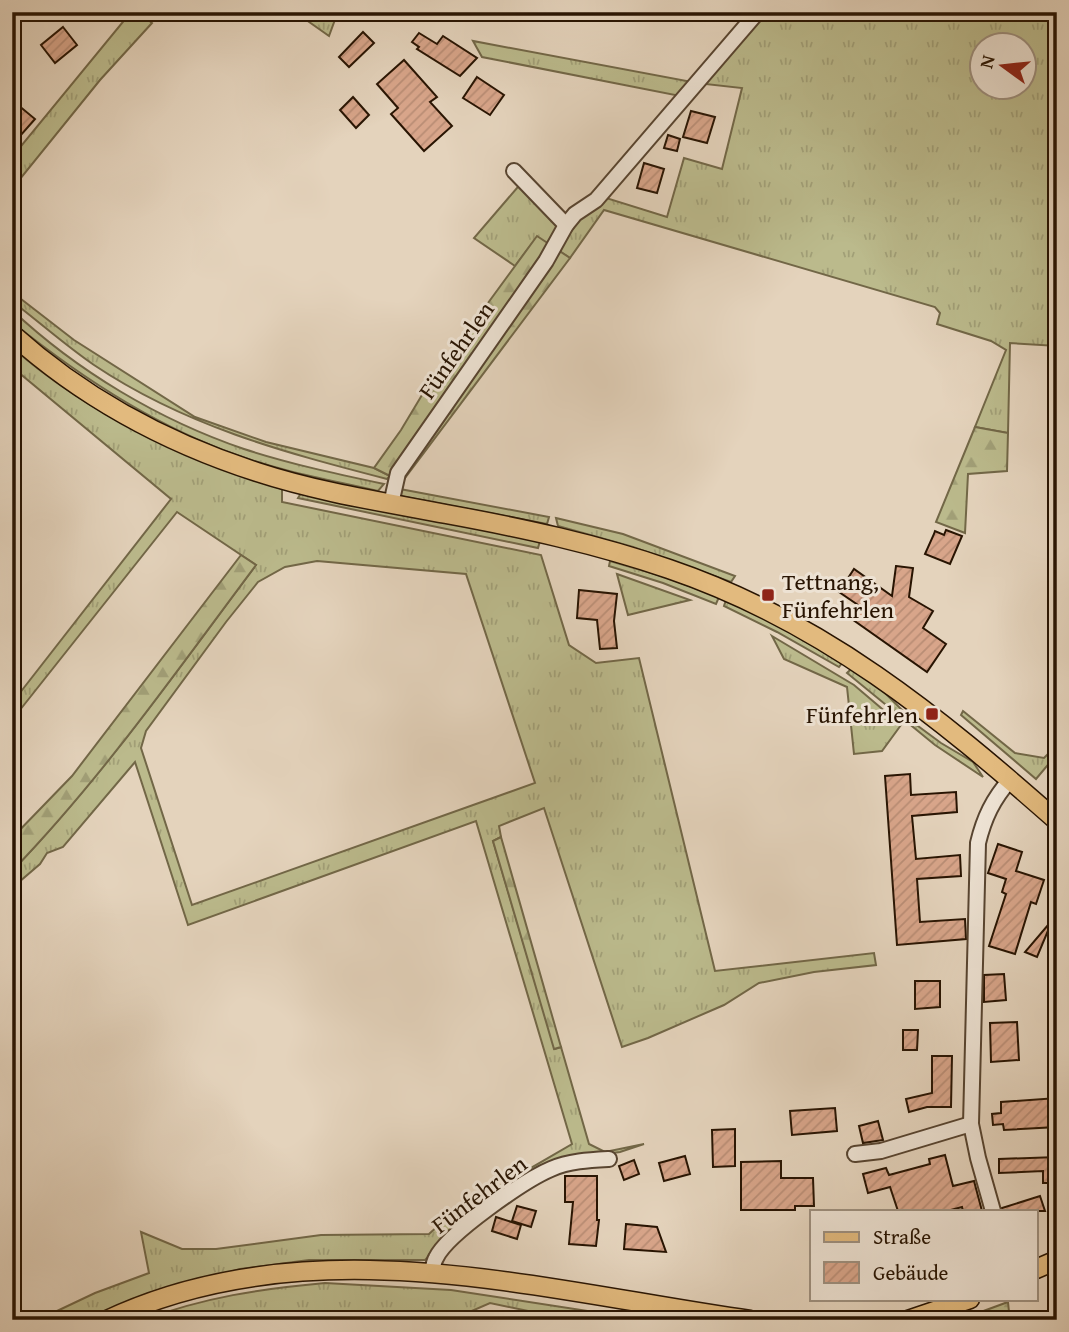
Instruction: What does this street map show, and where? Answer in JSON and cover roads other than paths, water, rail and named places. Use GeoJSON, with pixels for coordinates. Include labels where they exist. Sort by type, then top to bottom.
{"type":"FeatureCollection","features":[{"type":"Feature","properties":{"kind":"main road"},"geometry":{"type":"LineString","coordinates":[[12,334],[102,401],[169,438],[219,459],[297,483],[523,529],[595,547],[671,570],[733,594],[804,629],[861,664],[932,714],[1057,821]]}},
{"type":"Feature","properties":{"kind":"main road"},"geometry":{"type":"LineString","coordinates":[[1038,1268],[1057,1260]]}},
{"type":"Feature","properties":{"kind":"main road"},"geometry":{"type":"LineString","coordinates":[[107,1320],[182,1292],[257,1275],[331,1269],[432,1274],[496,1281],[750,1320]]}},
{"type":"Feature","properties":{"kind":"main road"},"geometry":{"type":"LineString","coordinates":[[908,1320],[967,1300]]}},
{"type":"Feature","properties":{"kind":"street","name":"Fünfehrlen"},"geometry":{"type":"LineString","coordinates":[[391,504],[398,474],[546,261],[566,225],[575,214],[596,200],[756,14]]}},
{"type":"Feature","properties":{"kind":"street"},"geometry":{"type":"LineString","coordinates":[[514,171],[566,225]]}},
{"type":"Feature","properties":{"kind":"street"},"geometry":{"type":"LineString","coordinates":[[993,1210],[971,1124],[978,843],[989,808],[1010,780]]}},
{"type":"Feature","properties":{"kind":"street"},"geometry":{"type":"LineString","coordinates":[[855,1154],[881,1151],[971,1124]]}},
{"type":"Feature","properties":{"kind":"street","name":"Fünfehrlen"},"geometry":{"type":"LineString","coordinates":[[432,1274],[436,1257],[454,1237],[530,1181],[551,1169],[567,1164],[609,1159]]}},
{"type":"Feature","properties":{"kind":"place","name":"Tettnang, Fünfehrlen"},"geometry":{"type":"Point","coordinates":[768,595]}},
{"type":"Feature","properties":{"kind":"place","name":"Fünfehrlen"},"geometry":{"type":"Point","coordinates":[932,714]}}]}
